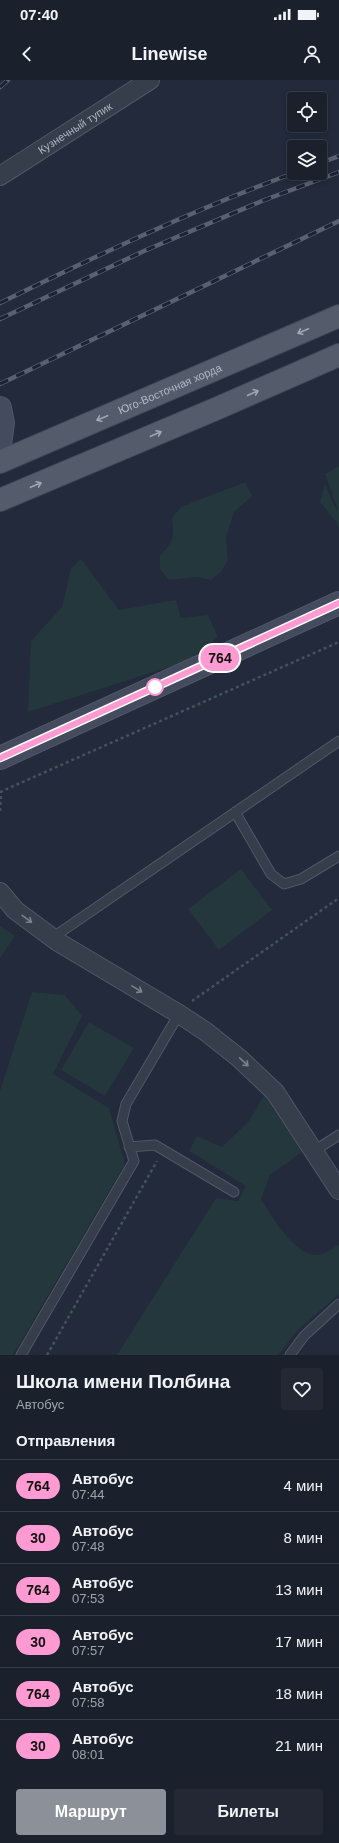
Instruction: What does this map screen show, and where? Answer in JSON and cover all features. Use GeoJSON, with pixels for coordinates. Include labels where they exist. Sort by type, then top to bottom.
{"type":"FeatureCollection","features":[{"type":"Feature","properties":{"kind":"main road","name":"Юго-Восточная хорда"},"geometry":{"type":"LineString","coordinates":[[0,462],[339,316]]}},
{"type":"Feature","properties":{"kind":"main road"},"geometry":{"type":"LineString","coordinates":[[0,500],[339,355]]}},
{"type":"Feature","properties":{"kind":"main road"},"geometry":{"type":"LineString","coordinates":[[0,445],[2,416]]}},
{"type":"Feature","properties":{"kind":"main road"},"geometry":{"type":"LineString","coordinates":[[0,758],[339,603]]}},
{"type":"Feature","properties":{"kind":"street","name":"Кузнечный тупик"},"geometry":{"type":"LineString","coordinates":[[0,176],[150,80]]}},
{"type":"Feature","properties":{"kind":"street"},"geometry":{"type":"LineString","coordinates":[[0,892],[15,910],[52,938],[178,1013],[205,1031],[239,1058],[275,1092],[339,1190]]}},
{"type":"Feature","properties":{"kind":"lane"},"geometry":{"type":"LineString","coordinates":[[52,938],[339,741]]}},
{"type":"Feature","properties":{"kind":"lane"},"geometry":{"type":"LineString","coordinates":[[235,812],[271,874],[284,884],[301,879],[339,856]]}},
{"type":"Feature","properties":{"kind":"lane"},"geometry":{"type":"LineString","coordinates":[[21,1355],[134,1161],[122,1122],[126,1104],[178,1013]]}},
{"type":"Feature","properties":{"kind":"lane"},"geometry":{"type":"LineString","coordinates":[[314,1151],[339,1135]]}},
{"type":"Feature","properties":{"kind":"lane"},"geometry":{"type":"LineString","coordinates":[[129,1146],[155,1145],[234,1192]]}},
{"type":"Feature","properties":{"kind":"lane"},"geometry":{"type":"LineString","coordinates":[[290,1355],[304,1336],[339,1304]]}},
{"type":"Feature","properties":{"kind":"path"},"geometry":{"type":"LineString","coordinates":[[0,811],[1,791],[339,642]]}},
{"type":"Feature","properties":{"kind":"path"},"geometry":{"type":"LineString","coordinates":[[178,1013],[339,898]]}},
{"type":"Feature","properties":{"kind":"path"},"geometry":{"type":"LineString","coordinates":[[47,1355],[163,1150]]}},
{"type":"Feature","properties":{"kind":"green space"},"geometry":{"type":"Polygon","coordinates":[[[339,466],[339,529],[337,523],[320,502],[325,484],[334,505],[338,510],[325,474],[339,466]]]}},
{"type":"Feature","properties":{"kind":"green space"},"geometry":{"type":"Polygon","coordinates":[[[245,482],[252,496],[234,512],[226,537],[228,560],[221,572],[211,580],[197,577],[169,580],[160,569],[160,555],[172,539],[172,518],[181,507],[245,482]]]}},
{"type":"Feature","properties":{"kind":"green space"},"geometry":{"type":"Polygon","coordinates":[[[81,559],[119,610],[176,600],[181,618],[208,615],[218,637],[188,661],[28,712],[31,641],[62,607],[71,568],[81,559]]]}},
{"type":"Feature","properties":{"kind":"green space"},"geometry":{"type":"Polygon","coordinates":[[[241,869],[272,910],[219,950],[188,909],[241,869]]]}},
{"type":"Feature","properties":{"kind":"green space"},"geometry":{"type":"Polygon","coordinates":[[[0,926],[15,936],[0,958],[0,926]]]}},
{"type":"Feature","properties":{"kind":"green space"},"geometry":{"type":"Polygon","coordinates":[[[32,992],[65,995],[82,1016],[53,1074],[109,1108],[125,1164],[13,1355],[0,1355],[0,1091],[32,992]]]}},
{"type":"Feature","properties":{"kind":"green space"},"geometry":{"type":"Polygon","coordinates":[[[89,1022],[134,1048],[105,1096],[61,1070],[89,1022]]]}},
{"type":"Feature","properties":{"kind":"green space"},"geometry":{"type":"Polygon","coordinates":[[[265,1094],[302,1152],[270,1175],[261,1199],[284,1233],[292,1242],[308,1253],[319,1255],[339,1245],[339,1294],[298,1330],[278,1355],[117,1355],[216,1198],[238,1201],[246,1186],[189,1151],[197,1136],[222,1147],[249,1121],[265,1094]]]}},
{"type":"Feature","properties":{"kind":"railway"},"geometry":{"type":"LineString","coordinates":[[0,87],[8,80]]}},
{"type":"Feature","properties":{"kind":"railway"},"geometry":{"type":"LineString","coordinates":[[327,160],[339,156]]}},
{"type":"Feature","properties":{"kind":"railway"},"geometry":{"type":"LineString","coordinates":[[0,319],[144,251],[262,201],[339,172]]}},
{"type":"Feature","properties":{"kind":"railway"},"geometry":{"type":"LineString","coordinates":[[0,303],[145,234],[219,202],[287,176]]}},
{"type":"Feature","properties":{"kind":"railway"},"geometry":{"type":"LineString","coordinates":[[0,384],[339,221]]}},
{"type":"Feature","properties":{"kind":"bus line","name":"764"},"geometry":{"type":"LineString","coordinates":[[0,758],[339,603]]}}]}
